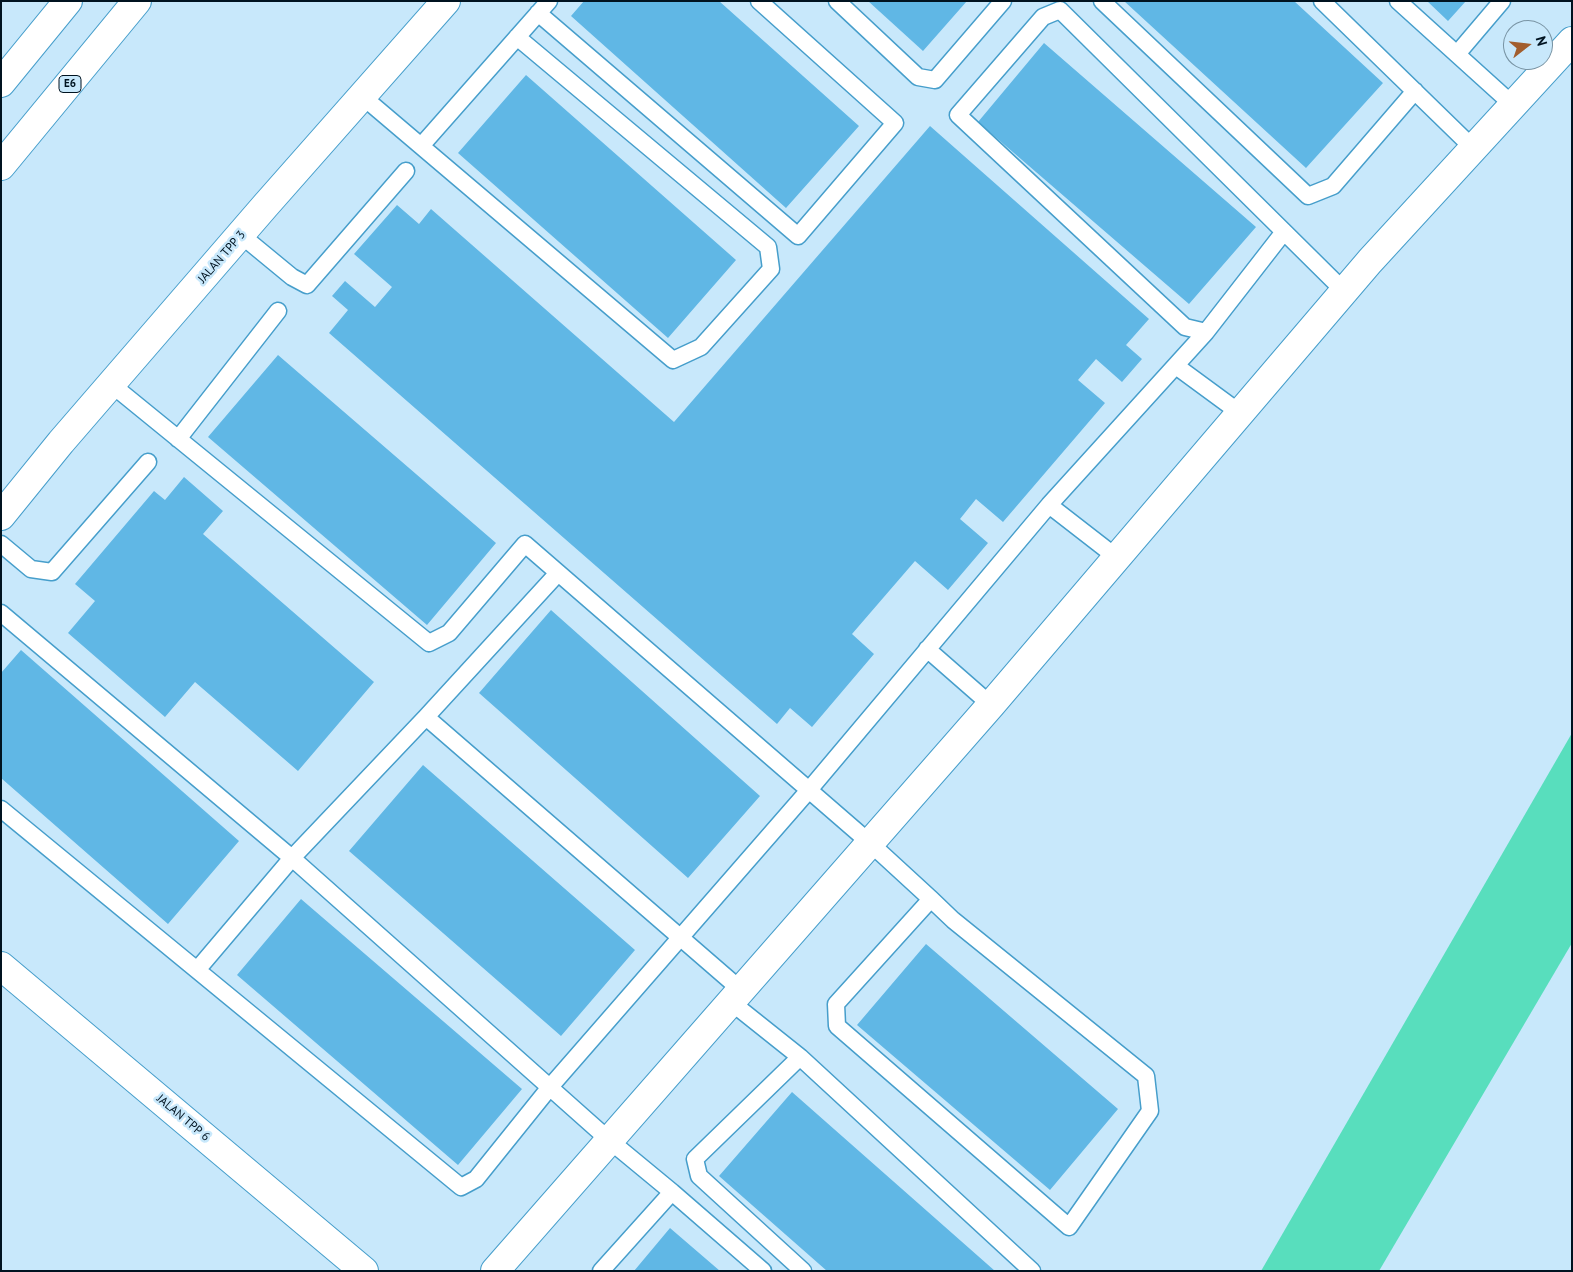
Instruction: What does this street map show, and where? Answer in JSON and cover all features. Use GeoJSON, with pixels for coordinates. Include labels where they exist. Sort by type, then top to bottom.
{"type":"FeatureCollection","features":[{"type":"Feature","properties":{"kind":"main road"},"geometry":{"type":"LineString","coordinates":[[1,84],[68,1]]}},
{"type":"Feature","properties":{"kind":"main road","name":"E6"},"geometry":{"type":"LineString","coordinates":[[1,166],[137,1]]}},
{"type":"Feature","properties":{"kind":"main road","name":"JALAN TPP 3"},"geometry":{"type":"LineString","coordinates":[[1,516],[111,384],[446,1]]}},
{"type":"Feature","properties":{"kind":"main road"},"geometry":{"type":"LineString","coordinates":[[495,1271],[991,705],[1344,291],[1572,41]]}},
{"type":"Feature","properties":{"kind":"main road","name":"JALAN TPP 6"},"geometry":{"type":"LineString","coordinates":[[1,966],[364,1271]]}},
{"type":"Feature","properties":{"kind":"lane"},"geometry":{"type":"LineString","coordinates":[[421,146],[544,7],[798,236],[895,124],[759,1]]}},
{"type":"Feature","properties":{"kind":"lane"},"geometry":{"type":"LineString","coordinates":[[837,1],[918,77],[935,80],[1003,1]]}},
{"type":"Feature","properties":{"kind":"lane"},"geometry":{"type":"LineString","coordinates":[[1102,1],[1308,196],[1333,186],[1415,92]]}},
{"type":"Feature","properties":{"kind":"lane"},"geometry":{"type":"LineString","coordinates":[[1322,1],[1473,148]]}},
{"type":"Feature","properties":{"kind":"lane"},"geometry":{"type":"LineString","coordinates":[[1398,1],[1513,105]]}},
{"type":"Feature","properties":{"kind":"lane"},"geometry":{"type":"LineString","coordinates":[[1457,54],[1502,1]]}},
{"type":"Feature","properties":{"kind":"lane"},"geometry":{"type":"LineString","coordinates":[[1206,332],[1185,327],[958,115],[1043,17],[1060,10],[1344,291]]}},
{"type":"Feature","properties":{"kind":"lane"},"geometry":{"type":"LineString","coordinates":[[362,96],[673,360],[701,347],[771,269],[768,247],[517,37]]}},
{"type":"Feature","properties":{"kind":"lane"},"geometry":{"type":"LineString","coordinates":[[241,234],[292,277],[308,285],[406,171]]}},
{"type":"Feature","properties":{"kind":"lane"},"geometry":{"type":"LineString","coordinates":[[1,809],[462,1187],[476,1179],[550,1087],[679,936],[809,790],[1050,505],[1206,332],[1284,232]]}},
{"type":"Feature","properties":{"kind":"lane"},"geometry":{"type":"LineString","coordinates":[[178,439],[278,311]]}},
{"type":"Feature","properties":{"kind":"lane"},"geometry":{"type":"LineString","coordinates":[[1176,366],[1240,413]]}},
{"type":"Feature","properties":{"kind":"lane"},"geometry":{"type":"LineString","coordinates":[[111,384],[429,643],[449,633],[524,544],[870,843],[931,899],[953,920],[1146,1076],[1150,1111],[1070,1227],[837,1026],[836,1004],[931,899]]}},
{"type":"Feature","properties":{"kind":"lane"},"geometry":{"type":"LineString","coordinates":[[1,544],[31,569],[52,572],[148,462]]}},
{"type":"Feature","properties":{"kind":"lane"},"geometry":{"type":"LineString","coordinates":[[1050,505],[1116,557]]}},
{"type":"Feature","properties":{"kind":"lane"},"geometry":{"type":"LineString","coordinates":[[197,970],[292,858],[426,717],[558,573]]}},
{"type":"Feature","properties":{"kind":"lane"},"geometry":{"type":"LineString","coordinates":[[3,619],[292,858],[610,1140],[764,1271]]}},
{"type":"Feature","properties":{"kind":"lane"},"geometry":{"type":"LineString","coordinates":[[927,649],[991,705]]}},
{"type":"Feature","properties":{"kind":"lane"},"geometry":{"type":"LineString","coordinates":[[426,717],[679,936],[736,996],[800,1057],[1032,1271]]}},
{"type":"Feature","properties":{"kind":"lane"},"geometry":{"type":"LineString","coordinates":[[800,1057],[695,1159],[699,1176],[803,1271]]}},
{"type":"Feature","properties":{"kind":"lane"},"geometry":{"type":"LineString","coordinates":[[601,1271],[672,1192]]}},
{"type":"Feature","properties":{"kind":"shaded area"},"geometry":{"type":"Polygon","coordinates":[[[1572,733],[1572,943],[1379,1271],[1261,1271],[1572,733]]]}},
{"type":"Feature","properties":{"kind":"building"},"geometry":{"type":"Polygon","coordinates":[[[584,1],[719,1],[859,126],[786,208],[571,16],[584,1]]]}},
{"type":"Feature","properties":{"kind":"building"},"geometry":{"type":"Polygon","coordinates":[[[868,1],[967,1],[923,51],[868,1]]]}},
{"type":"Feature","properties":{"kind":"building"},"geometry":{"type":"Polygon","coordinates":[[[1124,1],[1294,1],[1383,83],[1306,168],[1124,1]]]}},
{"type":"Feature","properties":{"kind":"building"},"geometry":{"type":"Polygon","coordinates":[[[1427,1],[1466,1],[1448,21],[1427,1]]]}},
{"type":"Feature","properties":{"kind":"building"},"geometry":{"type":"Polygon","coordinates":[[[1044,43],[1256,227],[1189,304],[978,122],[1044,43]]]}},
{"type":"Feature","properties":{"kind":"building"},"geometry":{"type":"Polygon","coordinates":[[[526,75],[736,260],[668,338],[458,153],[526,75]]]}},
{"type":"Feature","properties":{"kind":"building"},"geometry":{"type":"Polygon","coordinates":[[[930,126],[1149,319],[1126,345],[1142,359],[1122,382],[1096,359],[1078,380],[1105,403],[1003,522],[976,499],[960,519],[988,543],[948,590],[915,561],[852,634],[874,654],[812,727],[790,708],[777,724],[329,333],[348,310],[332,296],[345,281],[375,307],[392,287],[354,254],[397,205],[419,224],[431,209],[674,422],[930,126]]]}},
{"type":"Feature","properties":{"kind":"building"},"geometry":{"type":"Polygon","coordinates":[[[278,355],[496,543],[427,625],[208,437],[278,355]]]}},
{"type":"Feature","properties":{"kind":"building"},"geometry":{"type":"Polygon","coordinates":[[[184,477],[223,511],[203,534],[374,682],[298,771],[195,682],[165,717],[68,633],[95,601],[75,584],[154,491],[165,500],[184,477]]]}},
{"type":"Feature","properties":{"kind":"building"},"geometry":{"type":"Polygon","coordinates":[[[551,610],[760,796],[688,878],[479,693],[551,610]]]}},
{"type":"Feature","properties":{"kind":"building"},"geometry":{"type":"Polygon","coordinates":[[[21,650],[239,841],[168,924],[1,778],[1,673],[21,650]]]}},
{"type":"Feature","properties":{"kind":"building"},"geometry":{"type":"Polygon","coordinates":[[[423,765],[635,950],[561,1036],[349,851],[423,765]]]}},
{"type":"Feature","properties":{"kind":"building"},"geometry":{"type":"Polygon","coordinates":[[[301,899],[522,1089],[458,1165],[237,975],[301,899]]]}},
{"type":"Feature","properties":{"kind":"building"},"geometry":{"type":"Polygon","coordinates":[[[926,944],[1118,1109],[1050,1190],[857,1025],[926,944]]]}},
{"type":"Feature","properties":{"kind":"building"},"geometry":{"type":"Polygon","coordinates":[[[792,1092],[995,1271],[827,1271],[719,1176],[792,1092]]]}},
{"type":"Feature","properties":{"kind":"building"},"geometry":{"type":"Polygon","coordinates":[[[670,1228],[720,1271],[634,1271],[670,1228]]]}}]}
